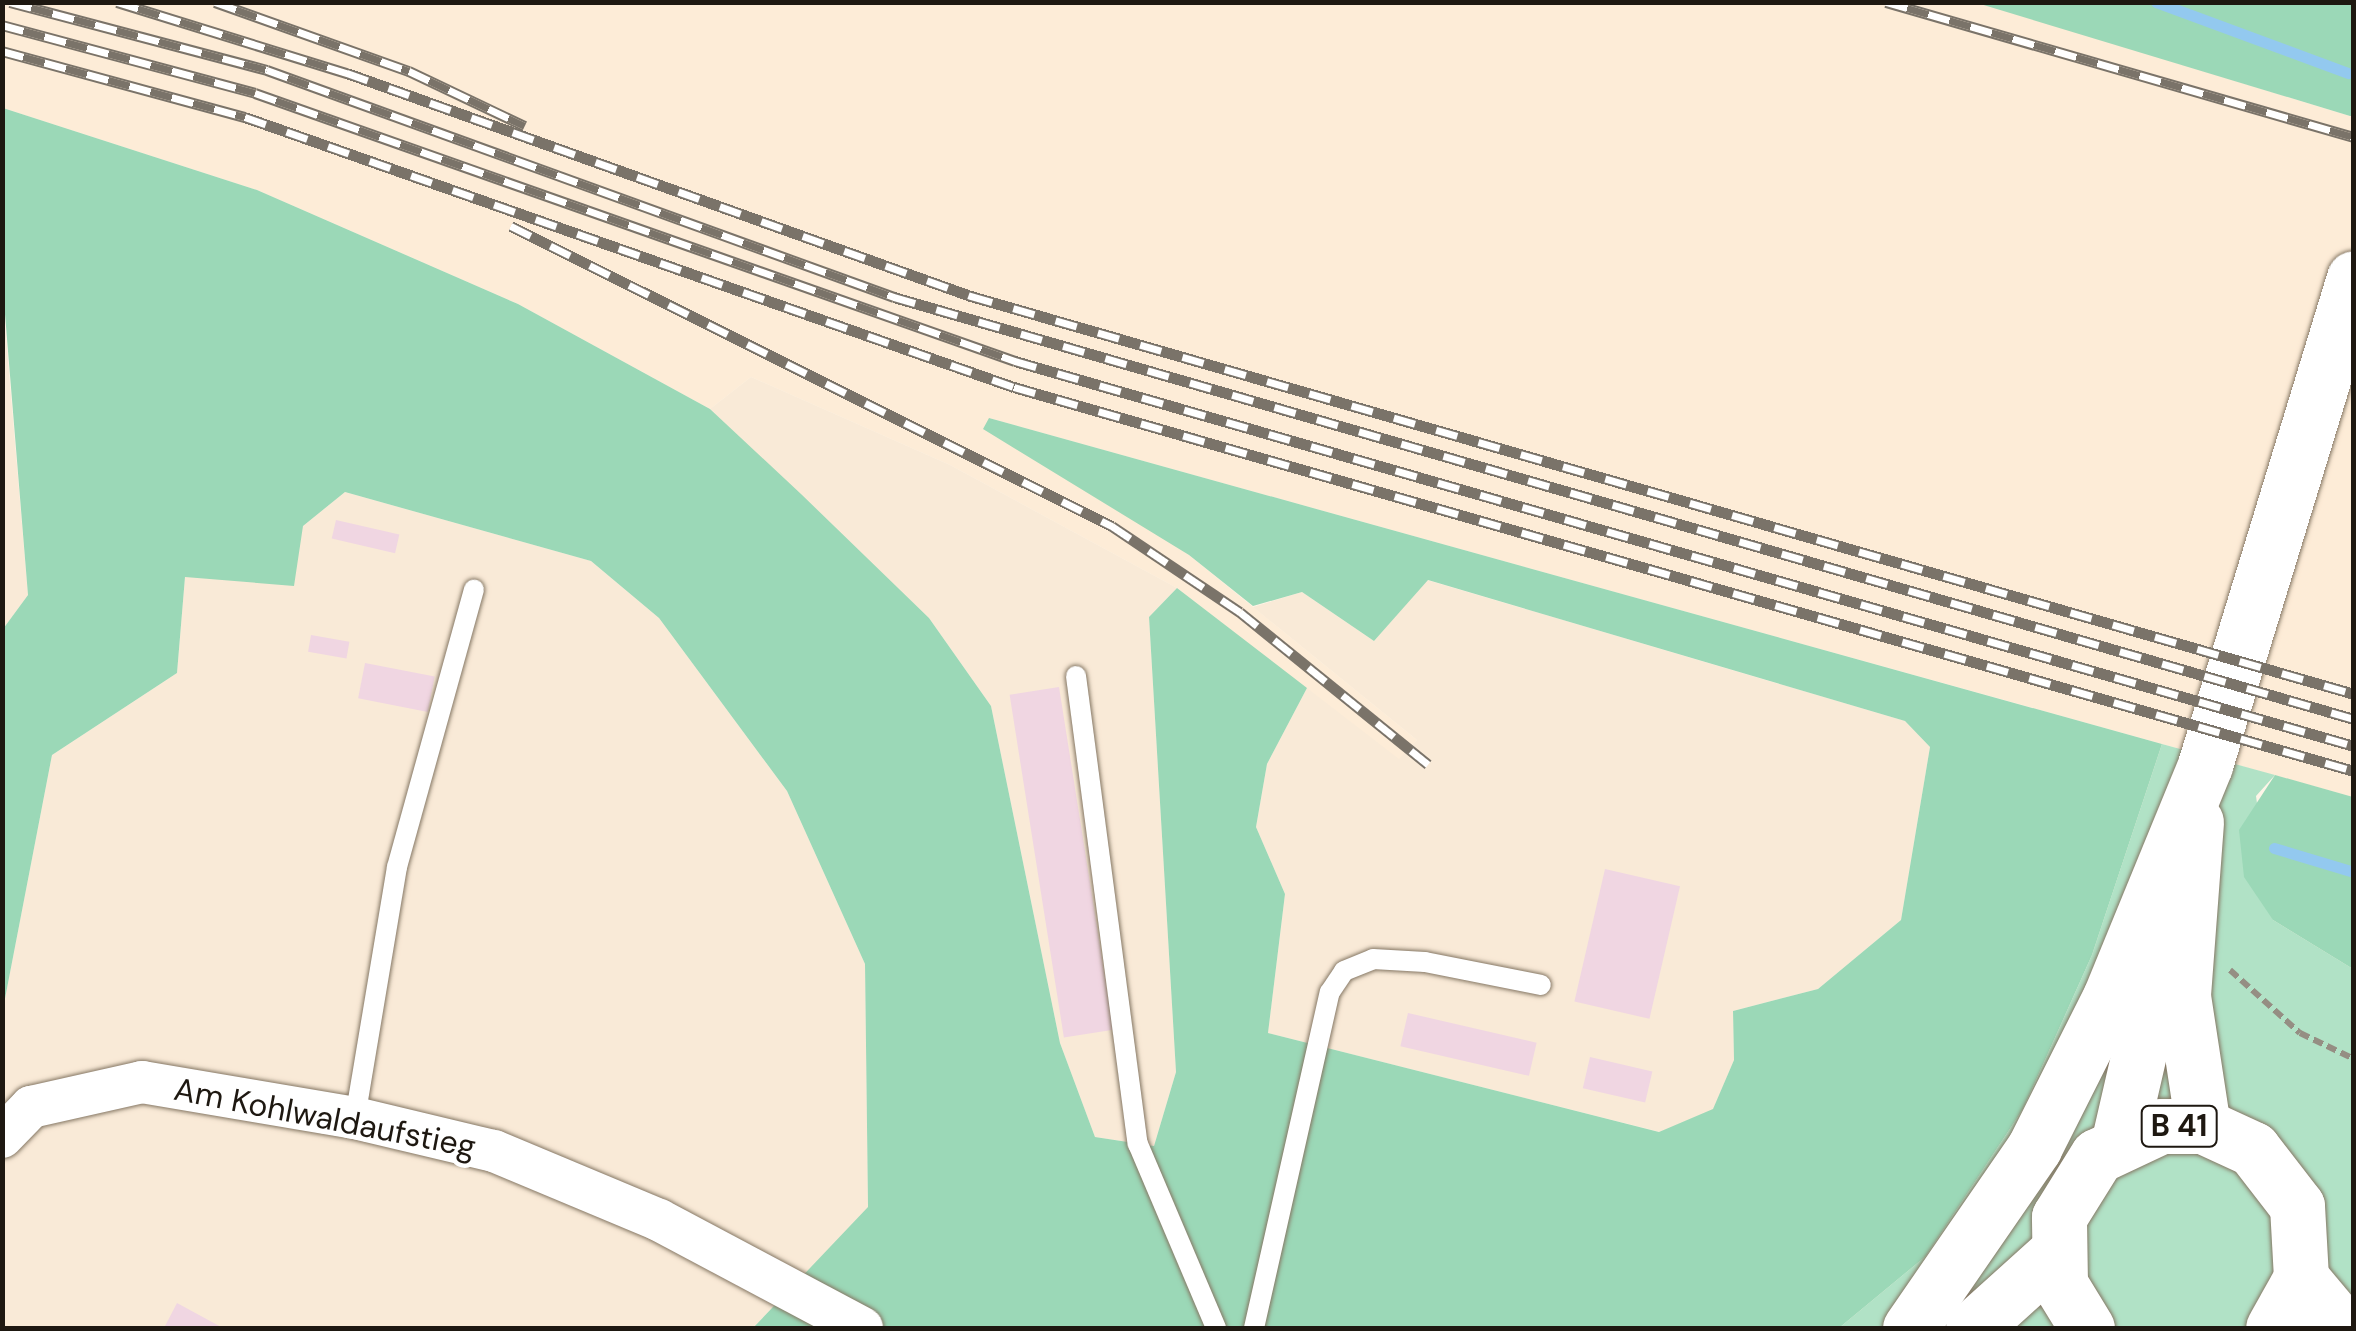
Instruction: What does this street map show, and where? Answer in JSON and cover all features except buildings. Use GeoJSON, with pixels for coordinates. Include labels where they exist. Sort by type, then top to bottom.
{"type":"FeatureCollection","features":[{"type":"Feature","properties":{"kind":"main road"},"geometry":{"type":"LineString","coordinates":[[1910,1328],[2034,1148],[2110,997],[2205,765],[2354,278]]}},
{"type":"Feature","properties":{"kind":"main road"},"geometry":{"type":"LineString","coordinates":[[2119,1140],[2193,839],[2205,765]]}},
{"type":"Feature","properties":{"kind":"main road"},"geometry":{"type":"LineString","coordinates":[[2193,839],[2183,996],[2203,1126]]}},
{"type":"Feature","properties":{"kind":"main road","name":"B 41"},"geometry":{"type":"LineString","coordinates":[[2056,1253],[2073,1184],[2119,1140],[2161,1126],[2203,1126],[2253,1149],[2278,1174],[2296,1206],[2300,1278]]}},
{"type":"Feature","properties":{"kind":"main road"},"geometry":{"type":"LineString","coordinates":[[1973,1328],[2056,1253]]}},
{"type":"Feature","properties":{"kind":"main road"},"geometry":{"type":"LineString","coordinates":[[2056,1253],[2060,1284],[2087,1328]]}},
{"type":"Feature","properties":{"kind":"main road"},"geometry":{"type":"LineString","coordinates":[[2273,1328],[2300,1278],[2343,1328]]}},
{"type":"Feature","properties":{"kind":"street","name":"Am Kohlwaldaufstieg"},"geometry":{"type":"LineString","coordinates":[[2,1137],[31,1107],[142,1082],[355,1118],[494,1151],[659,1220],[862,1328]]}},
{"type":"Feature","properties":{"kind":"lane"},"geometry":{"type":"LineString","coordinates":[[355,1118],[396,867],[474,590]]}},
{"type":"Feature","properties":{"kind":"lane"},"geometry":{"type":"LineString","coordinates":[[1076,676],[1138,1144],[1216,1328]]}},
{"type":"Feature","properties":{"kind":"lane"},"geometry":{"type":"LineString","coordinates":[[1254,1328],[1330,992],[1344,970],[1372,959],[1425,962],[1541,985]]}},
{"type":"Feature","properties":{"kind":"path"},"geometry":{"type":"LineString","coordinates":[[2222,962],[2265,1008],[2354,1058]]}},
{"type":"Feature","properties":{"kind":"shaded area"},"geometry":{"type":"Polygon","coordinates":[[[1977,2],[2353,117],[2353,797],[989,418],[1189,555],[1417,740],[1399,760],[1177,588],[950,465],[751,377],[710,409],[518,304],[257,190],[3,108],[2,3],[1977,2]]]}},
{"type":"Feature","properties":{"kind":"shaded area"},"geometry":{"type":"Polygon","coordinates":[[[2,290],[28,595],[3,629],[2,629],[2,290]]]}},
{"type":"Feature","properties":{"kind":"shaded area"},"geometry":{"type":"Polygon","coordinates":[[[751,377],[950,465],[1177,588],[1149,617],[1176,1072],[1154,1146],[1095,1137],[1060,1043],[991,706],[929,618],[710,409],[751,377]]]}},
{"type":"Feature","properties":{"kind":"shaded area"},"geometry":{"type":"Polygon","coordinates":[[[345,492],[591,561],[659,618],[787,791],[865,964],[868,1208],[753,1328],[3,1328],[3,1009],[52,755],[177,673],[185,577],[303,526],[345,492]]]}},
{"type":"Feature","properties":{"kind":"shaded area"},"geometry":{"type":"Polygon","coordinates":[[[1427,580],[1905,721],[1930,747],[1901,920],[1818,989],[1733,1011],[1734,1060],[1713,1110],[1660,1132],[1268,1033],[1285,894],[1256,827],[1267,764],[1307,688],[1399,759],[1417,740],[1253,607],[1302,592],[1374,641],[1427,580]]]}},
{"type":"Feature","properties":{"kind":"green space"},"geometry":{"type":"Polygon","coordinates":[[[1977,3],[2353,3],[2351,116],[2350,116],[1977,3]]]}},
{"type":"Feature","properties":{"kind":"green space"},"geometry":{"type":"Polygon","coordinates":[[[3,108],[257,190],[518,304],[710,409],[801,494],[929,618],[991,706],[1060,1043],[1095,1137],[1154,1146],[1176,1072],[1149,617],[1177,588],[1307,688],[1267,764],[1256,827],[1285,894],[1268,1033],[1659,1132],[1713,1109],[1734,1060],[1733,1011],[1818,989],[1901,920],[1930,747],[1905,721],[1428,580],[1374,641],[1302,592],[1253,606],[1189,555],[983,429],[989,418],[2162,744],[2092,955],[2023,1109],[1926,1256],[1839,1328],[753,1328],[868,1207],[865,964],[787,791],[659,618],[591,561],[345,492],[303,526],[294,586],[185,577],[177,673],[52,755],[3,1009],[3,629],[28,595],[3,290],[3,108]]]}},
{"type":"Feature","properties":{"kind":"green space"},"geometry":{"type":"Polygon","coordinates":[[[2162,744],[2275,775],[2256,796],[2273,920],[2353,969],[2353,1328],[1839,1328],[1926,1256],[2023,1109],[2092,955],[2162,744]]]}},
{"type":"Feature","properties":{"kind":"green space"},"geometry":{"type":"Polygon","coordinates":[[[2275,775],[2353,797],[2353,969],[2273,920],[2244,877],[2239,830],[2275,775]]]}},
{"type":"Feature","properties":{"kind":"waterway"},"geometry":{"type":"LineString","coordinates":[[2156,2],[2348,73]]}},
{"type":"Feature","properties":{"kind":"waterway"},"geometry":{"type":"LineString","coordinates":[[2274,848],[2354,872]]}},
{"type":"Feature","properties":{"kind":"railway"},"geometry":{"type":"LineString","coordinates":[[10,2],[267,70],[894,297],[2354,719]]}},
{"type":"Feature","properties":{"kind":"railway"},"geometry":{"type":"LineString","coordinates":[[117,2],[347,73],[971,296],[2354,694]]}},
{"type":"Feature","properties":{"kind":"railway"},"geometry":{"type":"LineString","coordinates":[[215,2],[409,71],[525,126]]}},
{"type":"Feature","properties":{"kind":"railway"},"geometry":{"type":"LineString","coordinates":[[1886,2],[2354,137]]}},
{"type":"Feature","properties":{"kind":"railway"},"geometry":{"type":"LineString","coordinates":[[2,25],[255,93],[1015,361],[2354,746]]}},
{"type":"Feature","properties":{"kind":"railway"},"geometry":{"type":"LineString","coordinates":[[2,51],[245,117],[1014,387],[2354,771]]}},
{"type":"Feature","properties":{"kind":"railway"},"geometry":{"type":"LineString","coordinates":[[511,226],[1112,526],[1240,612],[1428,764]]}}]}
